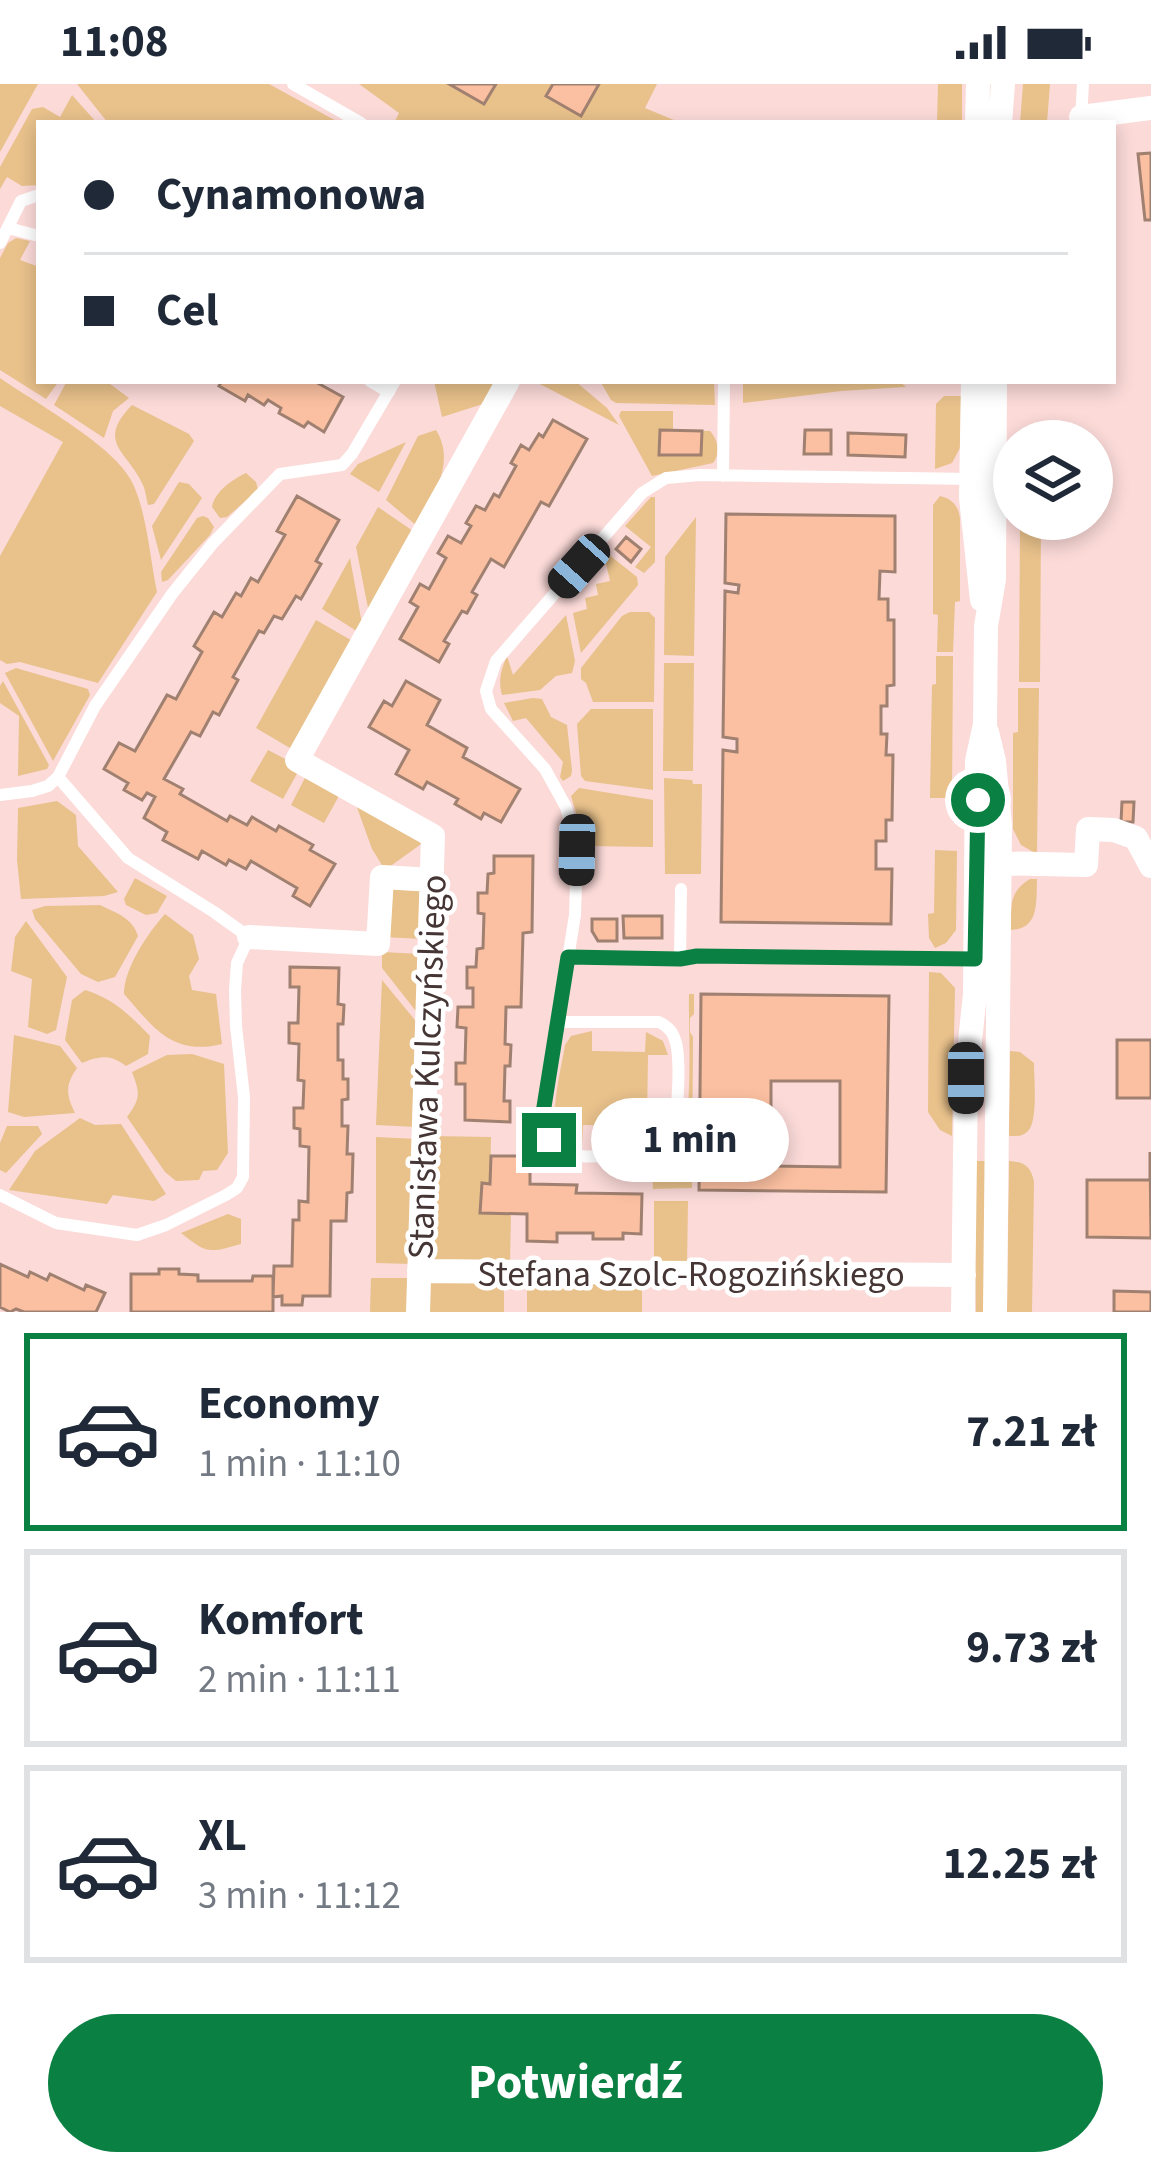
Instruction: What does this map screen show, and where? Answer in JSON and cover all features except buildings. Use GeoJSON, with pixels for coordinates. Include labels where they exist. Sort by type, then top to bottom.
{"type":"FeatureCollection","features":[{"type":"Feature","properties":{"kind":"street"},"geometry":{"type":"LineString","coordinates":[[976,120],[978,84]]}},
{"type":"Feature","properties":{"kind":"street"},"geometry":{"type":"LineString","coordinates":[[1000,120],[1003,84]]}},
{"type":"Feature","properties":{"kind":"street"},"geometry":{"type":"LineString","coordinates":[[1080,120],[1151,108]]}},
{"type":"Feature","properties":{"kind":"street","name":"Stanisława Kulczyńskiego"},"geometry":{"type":"LineString","coordinates":[[418,1312],[433,836],[297,760],[506,384]]}},
{"type":"Feature","properties":{"kind":"street"},"geometry":{"type":"LineString","coordinates":[[973,384],[983,479]]}},
{"type":"Feature","properties":{"kind":"street"},"geometry":{"type":"LineString","coordinates":[[995,384],[977,565],[986,626],[985,724],[994,761],[987,959],[995,1312]]}},
{"type":"Feature","properties":{"kind":"street"},"geometry":{"type":"LineString","coordinates":[[988,863],[1086,866],[1088,829],[1114,830],[1136,838],[1151,866]]}},
{"type":"Feature","properties":{"kind":"street"},"geometry":{"type":"LineString","coordinates":[[249,937],[378,944],[382,877],[432,880]]}},
{"type":"Feature","properties":{"kind":"street"},"geometry":{"type":"LineString","coordinates":[[963,1312],[966,1078],[974,994],[987,959]]}},
{"type":"Feature","properties":{"kind":"street","name":"Stefana Szolc-Rogozińskiego"},"geometry":{"type":"LineString","coordinates":[[419,1271],[964,1275]]}},
{"type":"Feature","properties":{"kind":"lane"},"geometry":{"type":"LineString","coordinates":[[293,84],[357,120]]}},
{"type":"Feature","properties":{"kind":"lane"},"geometry":{"type":"LineString","coordinates":[[1080,120],[1083,84]]}},
{"type":"Feature","properties":{"kind":"lane"},"geometry":{"type":"LineString","coordinates":[[0,243],[21,201],[36,196]]}},
{"type":"Feature","properties":{"kind":"lane"},"geometry":{"type":"LineString","coordinates":[[8,228],[36,235]]}},
{"type":"Feature","properties":{"kind":"lane"},"geometry":{"type":"LineString","coordinates":[[723,476],[724,384]]}},
{"type":"Feature","properties":{"kind":"lane"},"geometry":{"type":"LineString","coordinates":[[0,796],[48,786],[58,777],[95,706],[213,543],[280,474],[342,465],[392,386]]}},
{"type":"Feature","properties":{"kind":"lane"},"geometry":{"type":"LineString","coordinates":[[556,1022],[659,1022],[668,1027],[678,1053],[675,1124],[668,1142],[649,1152],[580,1157],[554,1147],[543,1127],[556,1022],[576,903],[577,850],[566,807],[545,769],[491,709],[486,691],[496,661],[642,493],[666,478],[983,479]]}},
{"type":"Feature","properties":{"kind":"lane"},"geometry":{"type":"LineString","coordinates":[[0,1195],[56,1222],[136,1235],[237,1188],[242,1177],[244,1102],[236,991],[237,963],[249,937],[128,858],[58,777]]}},
{"type":"Feature","properties":{"kind":"lane"},"geometry":{"type":"LineString","coordinates":[[680,959],[681,889]]}},
{"type":"Feature","properties":{"kind":"lane"},"geometry":{"type":"LineString","coordinates":[[568,957],[987,959]]}},
{"type":"Feature","properties":{"kind":"shaded area"},"geometry":{"type":"Polygon","coordinates":[[[0,84],[38,84],[0,152],[0,84]]]}},
{"type":"Feature","properties":{"kind":"shaded area"},"geometry":{"type":"Polygon","coordinates":[[[77,84],[269,84],[335,120],[106,120],[77,84]]]}},
{"type":"Feature","properties":{"kind":"shaded area"},"geometry":{"type":"Polygon","coordinates":[[[359,84],[657,84],[645,108],[674,120],[396,120],[399,113],[359,84]]]}},
{"type":"Feature","properties":{"kind":"shaded area"},"geometry":{"type":"Polygon","coordinates":[[[938,84],[962,84],[962,120],[937,120],[938,84]]]}},
{"type":"Feature","properties":{"kind":"shaded area"},"geometry":{"type":"Polygon","coordinates":[[[1023,84],[1050,84],[1047,120],[1020,120],[1023,84]]]}},
{"type":"Feature","properties":{"kind":"shaded area"},"geometry":{"type":"Polygon","coordinates":[[[72,95],[94,120],[36,120],[36,185],[22,186],[7,177],[0,189],[0,167],[32,109],[43,107],[60,117],[72,95]]]}},
{"type":"Feature","properties":{"kind":"shaded area"},"geometry":{"type":"Polygon","coordinates":[[[16,238],[30,241],[20,260],[36,266],[36,384],[57,384],[46,399],[0,370],[0,258],[16,238]]]}},
{"type":"Feature","properties":{"kind":"shaded area"},"geometry":{"type":"Polygon","coordinates":[[[0,378],[109,454],[137,494],[157,592],[98,683],[0,660],[0,556],[63,442],[0,406],[0,378]]]}},
{"type":"Feature","properties":{"kind":"shaded area"},"geometry":{"type":"Polygon","coordinates":[[[65,384],[110,384],[129,398],[113,411],[104,438],[54,405],[65,384]]]}},
{"type":"Feature","properties":{"kind":"shaded area"},"geometry":{"type":"Polygon","coordinates":[[[435,384],[497,384],[486,403],[442,417],[435,384]]]}},
{"type":"Feature","properties":{"kind":"shaded area"},"geometry":{"type":"Polygon","coordinates":[[[540,384],[579,384],[619,425],[540,384]]]}},
{"type":"Feature","properties":{"kind":"shaded area"},"geometry":{"type":"Polygon","coordinates":[[[602,384],[714,384],[715,405],[611,400],[602,384]]]}},
{"type":"Feature","properties":{"kind":"shaded area"},"geometry":{"type":"Polygon","coordinates":[[[743,384],[906,387],[841,391],[743,403],[743,384]]]}},
{"type":"Feature","properties":{"kind":"shaded area"},"geometry":{"type":"Polygon","coordinates":[[[944,396],[961,396],[960,448],[952,463],[935,469],[936,404],[944,396]]]}},
{"type":"Feature","properties":{"kind":"shaded area"},"geometry":{"type":"Polygon","coordinates":[[[132,405],[194,441],[154,504],[148,505],[143,485],[115,438],[121,418],[132,405]]]}},
{"type":"Feature","properties":{"kind":"shaded area"},"geometry":{"type":"Polygon","coordinates":[[[621,411],[673,411],[673,430],[710,431],[718,447],[713,463],[652,476],[619,416],[621,411]]]}},
{"type":"Feature","properties":{"kind":"shaded area"},"geometry":{"type":"Polygon","coordinates":[[[436,430],[443,466],[417,526],[386,500],[418,436],[436,430]]]}},
{"type":"Feature","properties":{"kind":"shaded area"},"geometry":{"type":"Polygon","coordinates":[[[406,442],[379,492],[350,474],[358,464],[406,442]]]}},
{"type":"Feature","properties":{"kind":"shaded area"},"geometry":{"type":"Polygon","coordinates":[[[246,473],[258,490],[220,518],[212,507],[217,496],[246,473]]]}},
{"type":"Feature","properties":{"kind":"shaded area"},"geometry":{"type":"Polygon","coordinates":[[[179,482],[189,484],[202,498],[161,560],[152,526],[179,482]]]}},
{"type":"Feature","properties":{"kind":"shaded area"},"geometry":{"type":"Polygon","coordinates":[[[940,496],[954,504],[960,519],[960,601],[955,602],[953,652],[937,652],[938,615],[933,614],[933,505],[940,496]]]}},
{"type":"Feature","properties":{"kind":"shaded area"},"geometry":{"type":"Polygon","coordinates":[[[655,497],[655,562],[644,573],[635,567],[651,547],[625,526],[655,497]]]}},
{"type":"Feature","properties":{"kind":"shaded area"},"geometry":{"type":"Polygon","coordinates":[[[378,507],[413,531],[369,613],[356,547],[378,507]]]}},
{"type":"Feature","properties":{"kind":"shaded area"},"geometry":{"type":"Polygon","coordinates":[[[203,516],[214,527],[210,535],[162,582],[161,572],[197,518],[203,516]]]}},
{"type":"Feature","properties":{"kind":"shaded area"},"geometry":{"type":"Polygon","coordinates":[[[696,517],[694,656],[664,655],[665,557],[696,517]]]}},
{"type":"Feature","properties":{"kind":"shaded area"},"geometry":{"type":"Polygon","coordinates":[[[1020,540],[1041,540],[1040,682],[1019,682],[1020,540]]]}},
{"type":"Feature","properties":{"kind":"shaded area"},"geometry":{"type":"Polygon","coordinates":[[[603,550],[637,577],[638,585],[581,653],[573,613],[587,609],[585,598],[598,595],[596,584],[610,581],[603,550]]]}},
{"type":"Feature","properties":{"kind":"shaded area"},"geometry":{"type":"Polygon","coordinates":[[[350,558],[362,624],[358,632],[322,609],[350,558]]]}},
{"type":"Feature","properties":{"kind":"shaded area"},"geometry":{"type":"Polygon","coordinates":[[[630,612],[649,612],[655,618],[654,702],[593,702],[581,679],[581,668],[630,612]]]}},
{"type":"Feature","properties":{"kind":"shaded area"},"geometry":{"type":"Polygon","coordinates":[[[566,615],[575,661],[572,673],[556,676],[540,690],[502,695],[507,656],[513,675],[566,615]]]}},
{"type":"Feature","properties":{"kind":"shaded area"},"geometry":{"type":"Polygon","coordinates":[[[316,620],[356,643],[295,751],[256,728],[316,620]]]}},
{"type":"Feature","properties":{"kind":"shaded area"},"geometry":{"type":"Polygon","coordinates":[[[936,656],[953,656],[952,798],[930,798],[936,656]]]}},
{"type":"Feature","properties":{"kind":"shaded area"},"geometry":{"type":"Polygon","coordinates":[[[664,663],[694,663],[693,771],[663,771],[664,663]]]}},
{"type":"Feature","properties":{"kind":"shaded area"},"geometry":{"type":"Polygon","coordinates":[[[16,668],[88,689],[90,695],[53,761],[5,673],[16,668]]]}},
{"type":"Feature","properties":{"kind":"shaded area"},"geometry":{"type":"Polygon","coordinates":[[[3,681],[47,769],[18,776],[19,716],[0,703],[3,681]]]}},
{"type":"Feature","properties":{"kind":"shaded area"},"geometry":{"type":"Polygon","coordinates":[[[1018,688],[1039,688],[1037,854],[1021,845],[1013,829],[1018,688]]]}},
{"type":"Feature","properties":{"kind":"shaded area"},"geometry":{"type":"Polygon","coordinates":[[[542,699],[551,717],[567,725],[572,770],[563,781],[563,762],[526,718],[513,721],[504,703],[542,699]]]}},
{"type":"Feature","properties":{"kind":"shaded area"},"geometry":{"type":"Polygon","coordinates":[[[591,709],[653,709],[653,790],[585,781],[581,776],[577,724],[591,709]]]}},
{"type":"Feature","properties":{"kind":"shaded area"},"geometry":{"type":"Polygon","coordinates":[[[268,750],[299,770],[283,799],[250,781],[268,750]]]}},
{"type":"Feature","properties":{"kind":"shaded area"},"geometry":{"type":"Polygon","coordinates":[[[307,774],[340,794],[324,823],[291,805],[307,774]]]}},
{"type":"Feature","properties":{"kind":"shaded area"},"geometry":{"type":"Polygon","coordinates":[[[664,778],[702,784],[701,874],[665,874],[664,778]]]}},
{"type":"Feature","properties":{"kind":"shaded area"},"geometry":{"type":"Polygon","coordinates":[[[579,788],[653,800],[653,847],[586,846],[571,796],[579,788]]]}},
{"type":"Feature","properties":{"kind":"shaded area"},"geometry":{"type":"Polygon","coordinates":[[[354,799],[424,842],[385,870],[354,799]]]}},
{"type":"Feature","properties":{"kind":"shaded area"},"geometry":{"type":"Polygon","coordinates":[[[57,801],[76,815],[78,846],[118,892],[21,899],[18,808],[57,801]]]}},
{"type":"Feature","properties":{"kind":"shaded area"},"geometry":{"type":"Polygon","coordinates":[[[935,850],[957,851],[956,930],[935,948],[929,938],[928,914],[934,913],[935,850]]]}},
{"type":"Feature","properties":{"kind":"shaded area"},"geometry":{"type":"Polygon","coordinates":[[[135,878],[167,896],[157,913],[146,915],[126,905],[124,899],[135,878]]]}},
{"type":"Feature","properties":{"kind":"shaded area"},"geometry":{"type":"Polygon","coordinates":[[[1030,879],[1037,879],[1032,919],[1011,930],[1015,894],[1030,879]]]}},
{"type":"Feature","properties":{"kind":"shaded area"},"geometry":{"type":"Polygon","coordinates":[[[386,883],[422,885],[421,939],[384,937],[386,883]]]}},
{"type":"Feature","properties":{"kind":"shaded area"},"geometry":{"type":"Polygon","coordinates":[[[100,905],[128,920],[138,936],[115,977],[98,982],[81,974],[32,910],[100,905]]]}},
{"type":"Feature","properties":{"kind":"shaded area"},"geometry":{"type":"Polygon","coordinates":[[[165,914],[193,935],[199,959],[189,976],[192,990],[216,994],[222,1044],[205,1047],[177,1042],[155,1028],[124,994],[132,962],[165,914]]]}},
{"type":"Feature","properties":{"kind":"shaded area"},"geometry":{"type":"Polygon","coordinates":[[[26,921],[67,977],[56,1030],[47,1034],[28,1027],[32,979],[11,971],[15,937],[26,921]]]}},
{"type":"Feature","properties":{"kind":"shaded area"},"geometry":{"type":"Polygon","coordinates":[[[382,952],[421,954],[419,1015],[382,968],[382,952]]]}},
{"type":"Feature","properties":{"kind":"shaded area"},"geometry":{"type":"Polygon","coordinates":[[[929,972],[941,973],[955,988],[952,1136],[940,1130],[928,1112],[929,972]]]}},
{"type":"Feature","properties":{"kind":"shaded area"},"geometry":{"type":"Polygon","coordinates":[[[382,980],[419,1025],[417,1127],[376,1125],[382,980]]]}},
{"type":"Feature","properties":{"kind":"shaded area"},"geometry":{"type":"Polygon","coordinates":[[[85,990],[112,1003],[143,1028],[150,1036],[148,1054],[126,1066],[105,1057],[82,1063],[65,1040],[72,1000],[85,990]]]}},
{"type":"Feature","properties":{"kind":"shaded area"},"geometry":{"type":"Polygon","coordinates":[[[689,994],[694,994],[690,1018],[692,1188],[653,1189],[652,1164],[677,1150],[683,1138],[689,994]]]}},
{"type":"Feature","properties":{"kind":"shaded area"},"geometry":{"type":"Polygon","coordinates":[[[592,1031],[592,1051],[645,1052],[646,1032],[663,1041],[668,1055],[648,1055],[647,1120],[634,1120],[633,1126],[583,1125],[582,1145],[559,1133],[556,1100],[565,1045],[571,1036],[592,1031]]]}},
{"type":"Feature","properties":{"kind":"shaded area"},"geometry":{"type":"Polygon","coordinates":[[[14,1035],[60,1046],[77,1068],[68,1090],[75,1113],[24,1117],[8,1112],[14,1035]]]}},
{"type":"Feature","properties":{"kind":"shaded area"},"geometry":{"type":"Polygon","coordinates":[[[1010,1051],[1034,1063],[1033,1119],[1028,1131],[1017,1136],[1009,1136],[1010,1051]]]}},
{"type":"Feature","properties":{"kind":"shaded area"},"geometry":{"type":"Polygon","coordinates":[[[192,1054],[224,1064],[228,1153],[217,1170],[203,1171],[199,1180],[176,1181],[127,1117],[138,1095],[132,1072],[167,1055],[192,1054]]]}},
{"type":"Feature","properties":{"kind":"shaded area"},"geometry":{"type":"Polygon","coordinates":[[[80,1118],[95,1125],[121,1124],[166,1194],[154,1201],[113,1195],[107,1204],[9,1190],[35,1151],[80,1118]]]}},
{"type":"Feature","properties":{"kind":"shaded area"},"geometry":{"type":"Polygon","coordinates":[[[7,1126],[38,1126],[42,1134],[6,1173],[0,1170],[0,1143],[7,1126]]]}},
{"type":"Feature","properties":{"kind":"shaded area"},"geometry":{"type":"Polygon","coordinates":[[[432,1136],[491,1137],[490,1184],[482,1184],[480,1212],[511,1213],[510,1263],[430,1262],[432,1136]]]}},
{"type":"Feature","properties":{"kind":"shaded area"},"geometry":{"type":"Polygon","coordinates":[[[376,1137],[417,1139],[413,1264],[376,1263],[376,1137]]]}},
{"type":"Feature","properties":{"kind":"shaded area"},"geometry":{"type":"Polygon","coordinates":[[[973,1161],[988,1161],[986,1312],[976,1312],[973,1161]]]}},
{"type":"Feature","properties":{"kind":"shaded area"},"geometry":{"type":"Polygon","coordinates":[[[1009,1161],[1026,1166],[1034,1182],[1032,1312],[1007,1312],[1009,1161]]]}},
{"type":"Feature","properties":{"kind":"shaded area"},"geometry":{"type":"Polygon","coordinates":[[[654,1201],[688,1201],[687,1265],[654,1264],[654,1201]]]}},
{"type":"Feature","properties":{"kind":"shaded area"},"geometry":{"type":"Polygon","coordinates":[[[228,1214],[241,1219],[241,1244],[209,1250],[181,1233],[228,1214]]]}},
{"type":"Feature","properties":{"kind":"shaded area"},"geometry":{"type":"Polygon","coordinates":[[[371,1278],[413,1278],[412,1312],[370,1312],[371,1278]]]}},
{"type":"Feature","properties":{"kind":"shaded area"},"geometry":{"type":"Polygon","coordinates":[[[425,1278],[504,1279],[504,1312],[425,1312],[425,1278]]]}},
{"type":"Feature","properties":{"kind":"shaded area"},"geometry":{"type":"Polygon","coordinates":[[[527,1281],[642,1282],[642,1312],[527,1312],[527,1281]]]}},
{"type":"Feature","properties":{"kind":"route"},"geometry":{"type":"LineString","coordinates":[[549,1140],[543,1113],[568,957],[975,959],[978,800]]}}]}
